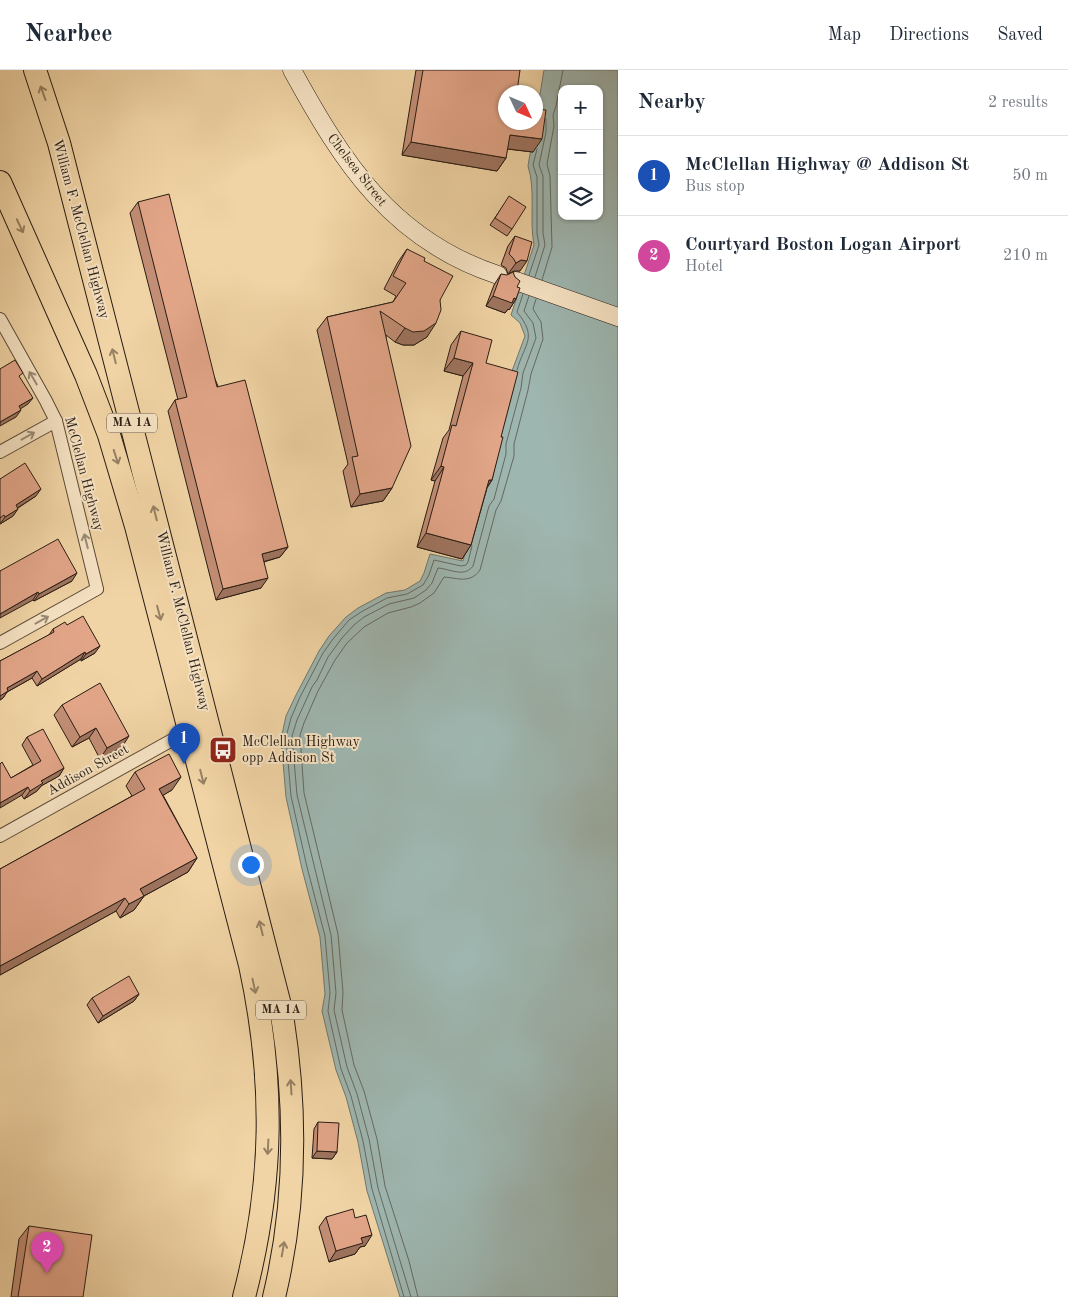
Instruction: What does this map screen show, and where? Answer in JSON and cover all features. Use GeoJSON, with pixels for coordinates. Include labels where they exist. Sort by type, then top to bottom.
{"type":"FeatureCollection","features":[{"type":"Feature","properties":{"kind":"highway","name":"William F. McClellan Highway"},"geometry":{"type":"LineString","coordinates":[[35,70],[59,143],[281,1010],[291,1083],[293,1156],[286,1236],[274,1297]]}},
{"type":"Feature","properties":{"kind":"highway","name":"William F. McClellan Highway"},"geometry":{"type":"LineString","coordinates":[[0,182],[78,355],[109,435],[133,513],[250,965],[266,1058],[268,1114],[265,1184],[258,1233],[244,1297]]}},
{"type":"Feature","properties":{"kind":"main road","name":"Chelsea Street"},"geometry":{"type":"LineString","coordinates":[[292,70],[329,134],[355,172],[403,224],[426,241],[449,254],[498,275]]}},
{"type":"Feature","properties":{"kind":"main road"},"geometry":{"type":"LineString","coordinates":[[516,281],[618,318]]}},
{"type":"Feature","properties":{"kind":"street","name":"McClellan Highway"},"geometry":{"type":"LineString","coordinates":[[0,319],[56,421],[97,589],[0,643]]}},
{"type":"Feature","properties":{"kind":"street"},"geometry":{"type":"LineString","coordinates":[[0,452],[56,421]]}},
{"type":"Feature","properties":{"kind":"street","name":"Addison Street"},"geometry":{"type":"LineString","coordinates":[[0,836],[190,730]]}},
{"type":"Feature","properties":{"kind":"water"},"geometry":{"type":"Polygon","coordinates":[[[544,70],[618,70],[618,1297],[400,1297],[367,1191],[358,1142],[346,1097],[336,1070],[322,1011],[325,994],[320,937],[286,797],[281,739],[286,716],[319,651],[346,617],[358,608],[386,593],[405,590],[420,581],[430,554],[463,561],[512,371],[525,336],[520,323],[511,315],[534,245],[528,166],[534,130],[543,130],[542,85],[544,70]]]}},
{"type":"Feature","properties":{"kind":"building"},"geometry":{"type":"Polygon","coordinates":[[[423,70],[520,70],[518,85],[498,85],[498,130],[543,130],[543,110],[546,110],[542,139],[510,135],[506,158],[411,142],[423,70]]]}},
{"type":"Feature","properties":{"kind":"building"},"geometry":{"type":"Polygon","coordinates":[[[169,194],[217,387],[245,380],[288,547],[262,554],[268,578],[223,589],[175,400],[187,397],[138,202],[169,194]]]}},
{"type":"Feature","properties":{"kind":"building"},"geometry":{"type":"Polygon","coordinates":[[[509,196],[526,207],[512,229],[495,218],[509,196]]]}},
{"type":"Feature","properties":{"kind":"building"},"geometry":{"type":"Polygon","coordinates":[[[515,236],[532,242],[527,261],[521,260],[516,263],[509,254],[515,236]]]}},
{"type":"Feature","properties":{"kind":"building"},"geometry":{"type":"Polygon","coordinates":[[[407,249],[425,258],[424,261],[453,276],[440,300],[441,310],[436,323],[424,331],[413,332],[380,311],[411,446],[392,488],[360,494],[352,457],[358,456],[327,317],[393,302],[406,283],[393,276],[407,249]]]}},
{"type":"Feature","properties":{"kind":"building"},"geometry":{"type":"Polygon","coordinates":[[[513,272],[520,281],[517,287],[520,288],[516,299],[514,298],[512,303],[493,296],[501,274],[507,275],[513,272]]]}},
{"type":"Feature","properties":{"kind":"building"},"geometry":{"type":"Polygon","coordinates":[[[461,331],[492,340],[486,363],[518,372],[492,480],[489,480],[471,545],[426,533],[444,467],[441,466],[452,425],[456,426],[473,363],[454,358],[461,331]]]}},
{"type":"Feature","properties":{"kind":"building"},"geometry":{"type":"Polygon","coordinates":[[[15,360],[23,373],[19,376],[33,398],[19,406],[21,410],[0,422],[0,369],[15,360]]]}},
{"type":"Feature","properties":{"kind":"building"},"geometry":{"type":"Polygon","coordinates":[[[25,463],[41,489],[16,505],[18,509],[0,518],[0,479],[25,463]]]}},
{"type":"Feature","properties":{"kind":"building"},"geometry":{"type":"Polygon","coordinates":[[[58,539],[77,573],[39,594],[38,592],[0,614],[0,571],[58,539]]]}},
{"type":"Feature","properties":{"kind":"building"},"geometry":{"type":"Polygon","coordinates":[[[83,616],[100,646],[86,654],[85,652],[42,679],[37,671],[7,688],[8,691],[0,696],[0,661],[54,632],[53,629],[65,622],[67,625],[83,616]]]}},
{"type":"Feature","properties":{"kind":"building"},"geometry":{"type":"Polygon","coordinates":[[[100,683],[129,736],[107,748],[96,728],[80,737],[62,705],[100,683]]]}},
{"type":"Feature","properties":{"kind":"building"},"geometry":{"type":"Polygon","coordinates":[[[43,729],[64,768],[41,781],[43,783],[30,791],[28,787],[0,803],[0,764],[2,762],[11,778],[41,761],[27,737],[43,729]]]}},
{"type":"Feature","properties":{"kind":"building"},"geometry":{"type":"Polygon","coordinates":[[[169,754],[181,777],[159,789],[197,858],[140,889],[144,896],[129,904],[125,898],[0,966],[0,869],[145,789],[135,772],[169,754]]]}},
{"type":"Feature","properties":{"kind":"building"},"geometry":{"type":"Polygon","coordinates":[[[129,976],[139,994],[103,1016],[92,998],[129,976]]]}},
{"type":"Feature","properties":{"kind":"building"},"geometry":{"type":"Polygon","coordinates":[[[318,1122],[339,1123],[337,1152],[317,1151],[318,1122]]]}},
{"type":"Feature","properties":{"kind":"building"},"geometry":{"type":"Polygon","coordinates":[[[353,1209],[355,1218],[366,1215],[372,1235],[361,1238],[363,1243],[336,1251],[326,1217],[353,1209]]]}},
{"type":"Feature","properties":{"kind":"building"},"geometry":{"type":"Polygon","coordinates":[[[29,1226],[92,1235],[83,1297],[18,1297],[29,1226]]]}},
{"type":"Feature","properties":{"kind":"place","name":"McClellan Highway opp Addison St"},"geometry":{"type":"Point","coordinates":[223,750]}},
{"type":"Feature","properties":{"kind":"place","name":"McClellan Highway @ Addison St"},"geometry":{"type":"Point","coordinates":[184,764]}},
{"type":"Feature","properties":{"kind":"place","name":"Courtyard Boston Logan Airport"},"geometry":{"type":"Point","coordinates":[47,1273]}}]}
